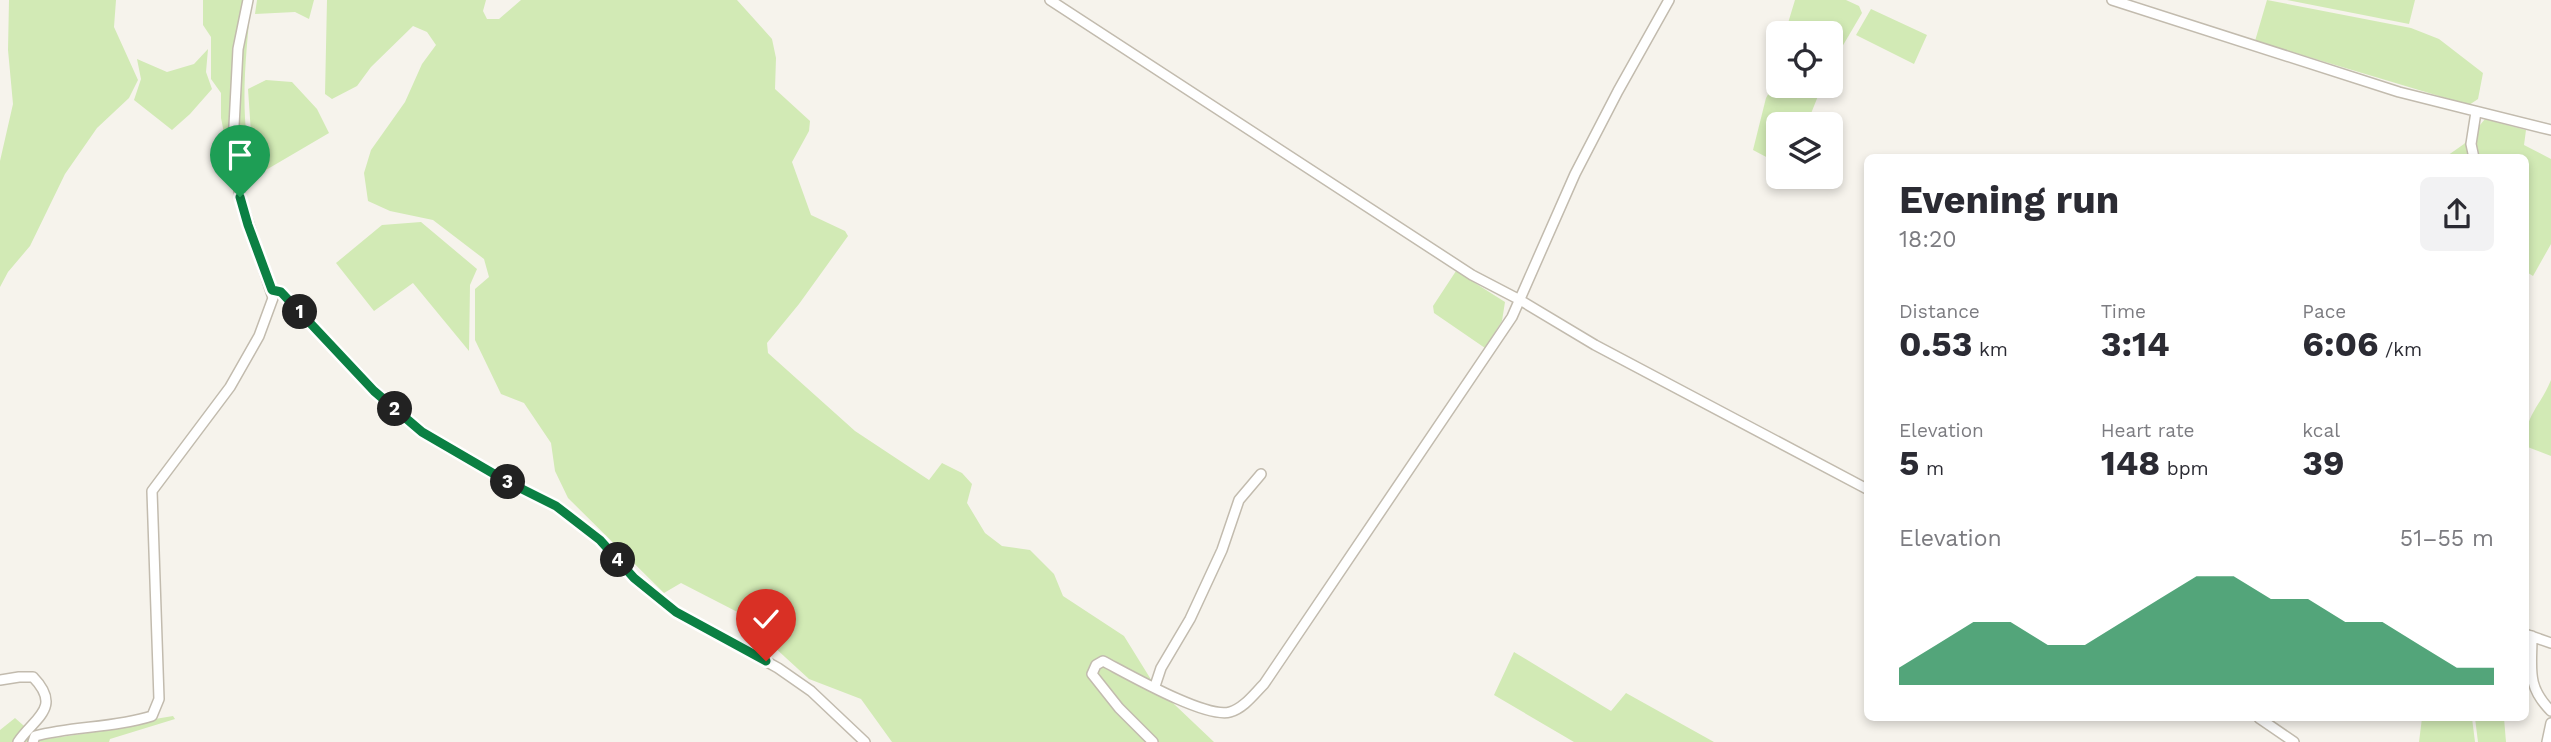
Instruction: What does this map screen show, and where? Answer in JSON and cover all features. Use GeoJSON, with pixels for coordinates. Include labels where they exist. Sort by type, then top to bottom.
{"type":"FeatureCollection","features":[{"type":"Feature","properties":{"kind":"street"},"geometry":{"type":"LineString","coordinates":[[33,742],[35,736],[60,730],[132,722],[152,716],[159,699],[152,491],[230,387],[259,336],[271,308],[272,290],[240,197],[233,145],[238,49],[248,0]]}},
{"type":"Feature","properties":{"kind":"street"},"geometry":{"type":"LineString","coordinates":[[1050,0],[1472,275],[1595,345],[1864,487]]}},
{"type":"Feature","properties":{"kind":"street"},"geometry":{"type":"LineString","coordinates":[[1153,742],[1119,708],[1092,674],[1096,665],[1103,661],[1192,706],[1220,713],[1241,707],[1264,684],[1494,346],[1520,300],[1576,174],[1668,0]]}},
{"type":"Feature","properties":{"kind":"street"},"geometry":{"type":"LineString","coordinates":[[2112,0],[2373,84],[2551,130]]}},
{"type":"Feature","properties":{"kind":"street"},"geometry":{"type":"LineString","coordinates":[[2473,154],[2471,144],[2476,112]]}},
{"type":"Feature","properties":{"kind":"street"},"geometry":{"type":"LineString","coordinates":[[272,290],[281,292],[374,391],[422,432],[508,482],[556,506],[600,540],[634,578],[676,612],[778,667],[811,691],[865,742]]}},
{"type":"Feature","properties":{"kind":"street"},"geometry":{"type":"LineString","coordinates":[[1155,687],[1161,668],[1190,619],[1222,550],[1239,500],[1261,474]]}},
{"type":"Feature","properties":{"kind":"street"},"geometry":{"type":"LineString","coordinates":[[2551,643],[2529,635],[2533,685],[2537,698],[2551,711]]}},
{"type":"Feature","properties":{"kind":"street"},"geometry":{"type":"LineString","coordinates":[[0,680],[33,677],[46,694],[43,715],[18,742]]}},
{"type":"Feature","properties":{"kind":"street"},"geometry":{"type":"LineString","coordinates":[[2263,721],[2294,742]]}},
{"type":"Feature","properties":{"kind":"street"},"geometry":{"type":"LineString","coordinates":[[2547,742],[2551,723]]}},
{"type":"Feature","properties":{"kind":"green space"},"geometry":{"type":"Polygon","coordinates":[[[9,0],[116,0],[114,27],[138,80],[129,98],[97,128],[65,174],[30,246],[8,272],[0,287],[0,161],[13,104],[8,50],[9,0]]]}},
{"type":"Feature","properties":{"kind":"green space"},"geometry":{"type":"Polygon","coordinates":[[[203,0],[251,0],[245,87],[249,171],[244,188],[234,184],[221,118],[221,93],[211,79],[211,37],[203,25],[203,0]]]}},
{"type":"Feature","properties":{"kind":"green space"},"geometry":{"type":"Polygon","coordinates":[[[257,0],[314,0],[309,19],[295,12],[255,14],[257,0]]]}},
{"type":"Feature","properties":{"kind":"green space"},"geometry":{"type":"Polygon","coordinates":[[[327,0],[486,0],[483,11],[487,19],[499,19],[521,0],[737,0],[772,39],[776,58],[775,89],[810,121],[809,131],[792,162],[811,215],[845,231],[848,236],[767,343],[768,353],[855,431],[929,480],[942,463],[962,473],[972,484],[967,503],[985,533],[1002,546],[1030,550],[1054,574],[1063,596],[1124,636],[1155,686],[1214,742],[892,742],[861,699],[809,679],[773,646],[753,620],[681,583],[664,593],[568,498],[555,471],[551,443],[524,403],[501,394],[475,340],[475,289],[489,277],[484,259],[433,220],[390,211],[368,201],[364,173],[371,150],[405,102],[422,64],[436,45],[427,32],[413,26],[371,67],[357,86],[332,99],[325,94],[327,0]]]}},
{"type":"Feature","properties":{"kind":"green space"},"geometry":{"type":"Polygon","coordinates":[[[1795,0],[1846,0],[1859,6],[1862,13],[1843,45],[1843,21],[1789,21],[1795,0]]]}},
{"type":"Feature","properties":{"kind":"green space"},"geometry":{"type":"Polygon","coordinates":[[[2267,0],[2411,28],[2439,39],[2483,73],[2478,99],[2469,105],[2255,41],[2267,0]]]}},
{"type":"Feature","properties":{"kind":"green space"},"geometry":{"type":"Polygon","coordinates":[[[2287,0],[2415,0],[2409,24],[2287,0]]]}},
{"type":"Feature","properties":{"kind":"green space"},"geometry":{"type":"Polygon","coordinates":[[[1871,9],[1927,35],[1914,64],[1856,35],[1871,9]]]}},
{"type":"Feature","properties":{"kind":"green space"},"geometry":{"type":"Polygon","coordinates":[[[208,49],[206,72],[212,89],[172,130],[134,100],[141,79],[137,59],[167,72],[194,64],[208,49]]]}},
{"type":"Feature","properties":{"kind":"green space"},"geometry":{"type":"Polygon","coordinates":[[[266,80],[292,82],[317,109],[329,133],[254,177],[248,89],[266,80]]]}},
{"type":"Feature","properties":{"kind":"green space"},"geometry":{"type":"Polygon","coordinates":[[[1766,98],[1817,98],[1812,112],[1766,112],[1766,157],[1753,150],[1766,98]]]}},
{"type":"Feature","properties":{"kind":"green space"},"geometry":{"type":"Polygon","coordinates":[[[2485,119],[2526,130],[2524,145],[2551,159],[2551,244],[2533,276],[2529,274],[2529,154],[2450,154],[2464,144],[2485,119]]]}},
{"type":"Feature","properties":{"kind":"green space"},"geometry":{"type":"Polygon","coordinates":[[[421,222],[477,269],[470,285],[469,351],[413,283],[374,311],[336,263],[382,225],[421,222]]]}},
{"type":"Feature","properties":{"kind":"green space"},"geometry":{"type":"Polygon","coordinates":[[[1456,271],[1505,302],[1502,321],[1485,348],[1434,313],[1433,306],[1456,271]]]}},
{"type":"Feature","properties":{"kind":"green space"},"geometry":{"type":"Polygon","coordinates":[[[2551,380],[2551,456],[2529,448],[2530,418],[2551,380]]]}},
{"type":"Feature","properties":{"kind":"green space"},"geometry":{"type":"Polygon","coordinates":[[[1514,652],[1611,711],[1626,693],[1714,742],[1574,742],[1494,695],[1514,652]]]}},
{"type":"Feature","properties":{"kind":"green space"},"geometry":{"type":"Polygon","coordinates":[[[173,716],[175,719],[110,739],[109,742],[0,742],[0,730],[15,718],[40,740],[122,728],[173,716]]]}},
{"type":"Feature","properties":{"kind":"green space"},"geometry":{"type":"Polygon","coordinates":[[[2422,721],[2472,721],[2475,742],[2419,742],[2422,721]]]}},
{"type":"Feature","properties":{"kind":"green space"},"geometry":{"type":"Polygon","coordinates":[[[2475,721],[2504,721],[2506,742],[2478,742],[2475,721]]]}},
{"type":"Feature","properties":{"kind":"route"},"geometry":{"type":"LineString","coordinates":[[240,197],[272,290],[281,292],[374,391],[422,432],[450,450],[556,506],[600,540],[634,578],[676,612],[766,661]]}}]}
